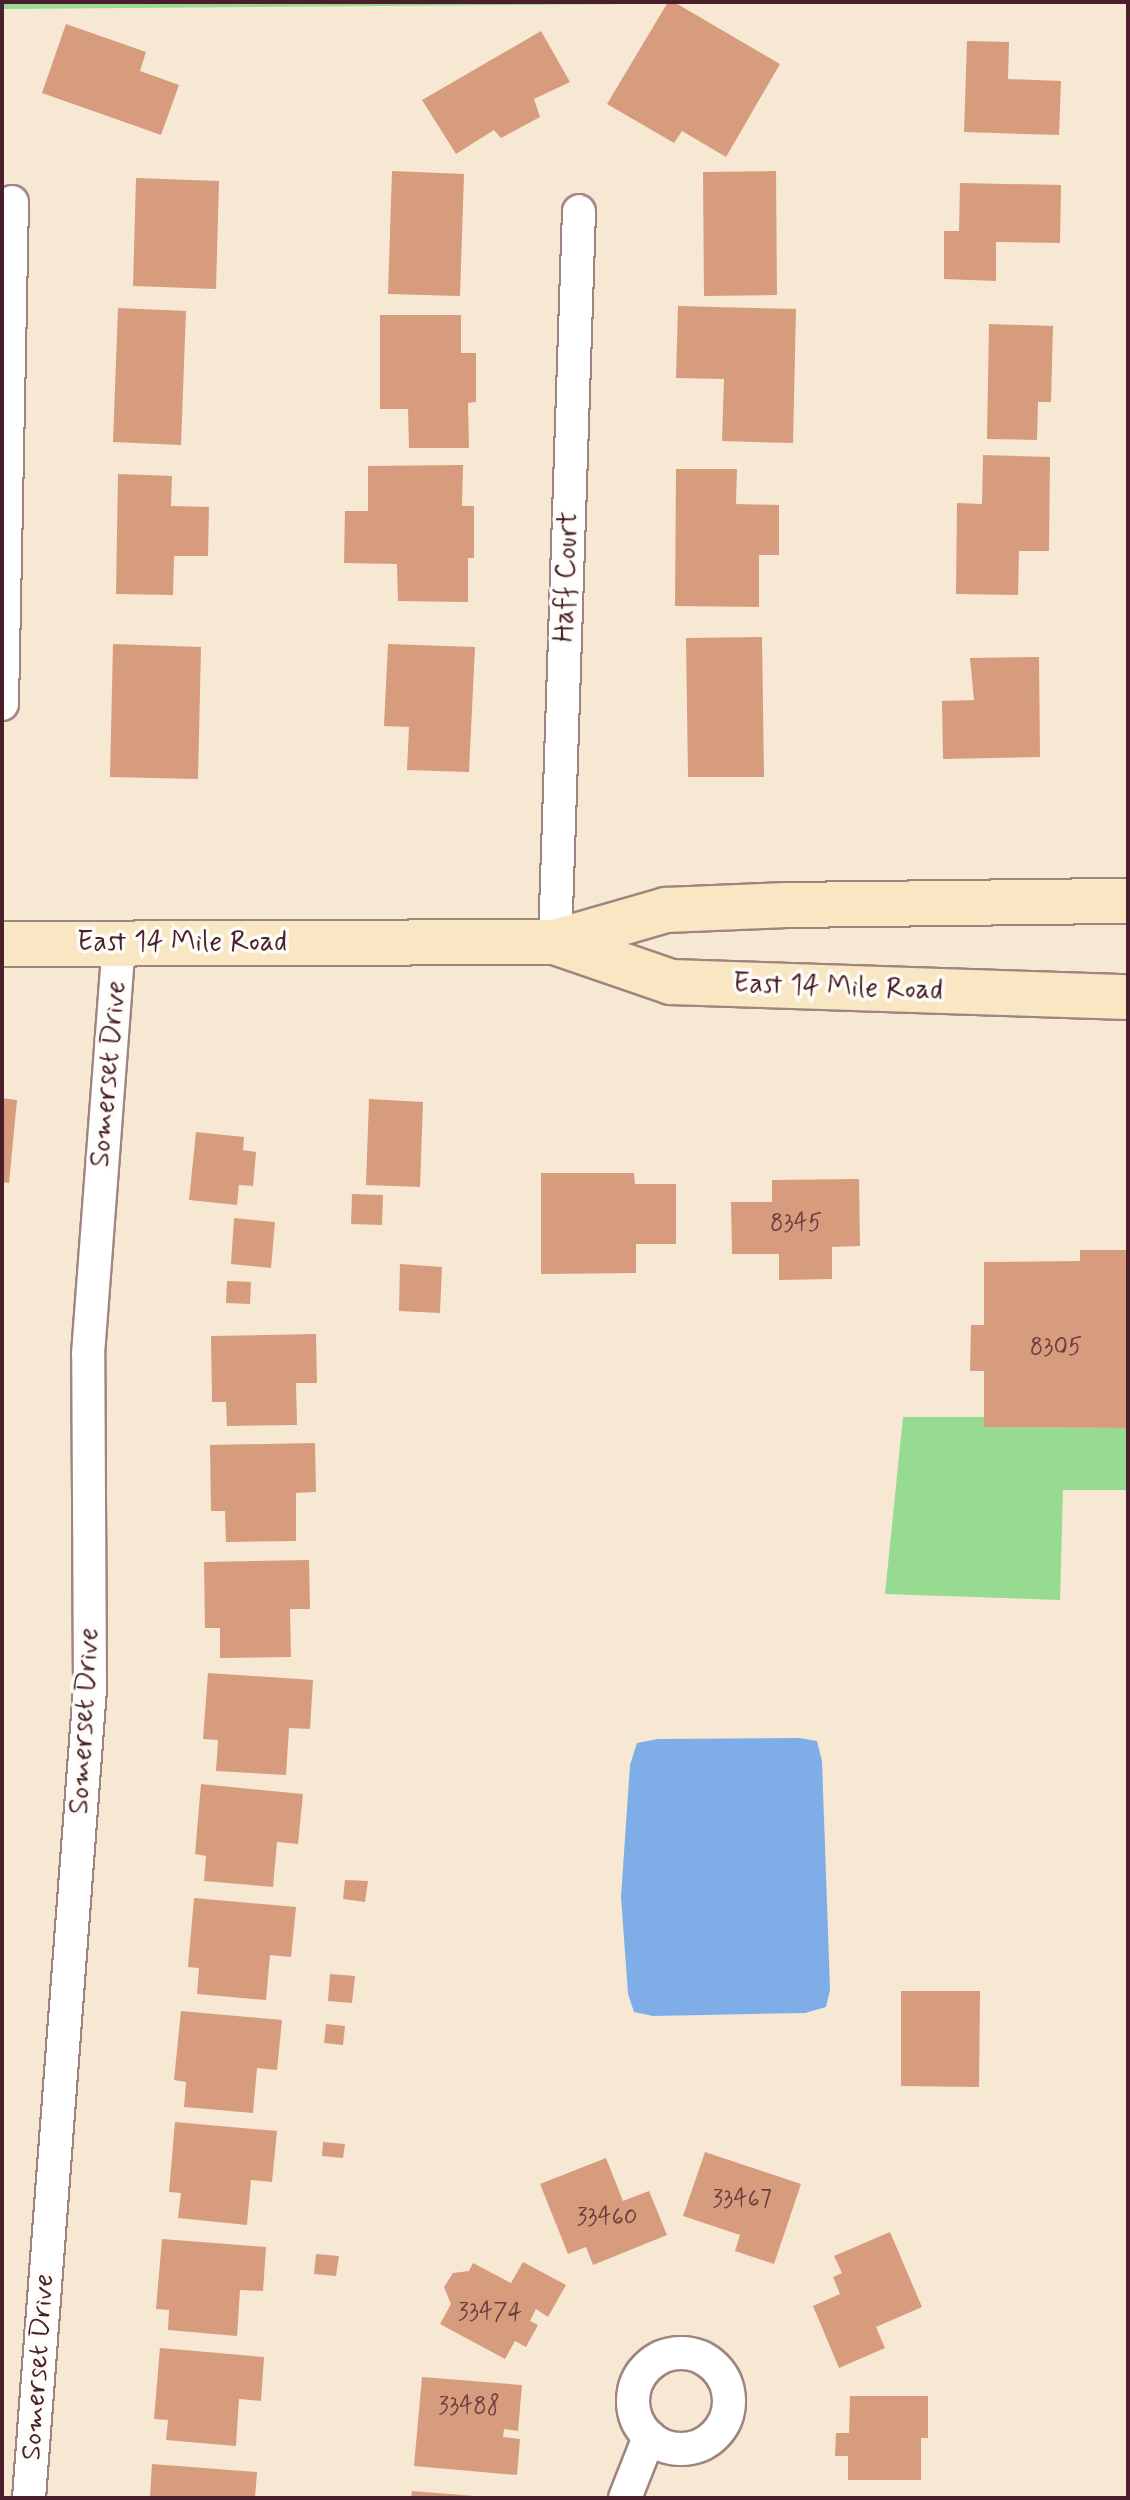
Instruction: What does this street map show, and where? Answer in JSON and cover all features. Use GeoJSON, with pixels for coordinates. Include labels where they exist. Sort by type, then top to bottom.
{"type":"FeatureCollection","features":[{"type":"Feature","properties":{"kind":"main road","name":"East 14 Mile Road"},"geometry":{"type":"LineString","coordinates":[[2,944],[555,942],[666,910],[787,905],[1128,901]]}},
{"type":"Feature","properties":{"kind":"main road","name":"East 14 Mile Road"},"geometry":{"type":"LineString","coordinates":[[555,942],[671,982],[1128,997]]}},
{"type":"Feature","properties":{"kind":"street"},"geometry":{"type":"LineString","coordinates":[[2,704],[12,202]]}},
{"type":"Feature","properties":{"kind":"street","name":"Haff Court"},"geometry":{"type":"LineString","coordinates":[[555,942],[579,211]]}},
{"type":"Feature","properties":{"kind":"street","name":"Somerset Drive"},"geometry":{"type":"LineString","coordinates":[[29,2498],[90,1689],[88,1354],[119,943]]}},
{"type":"Feature","properties":{"kind":"street"},"geometry":{"type":"LineString","coordinates":[[625,2498],[649,2437]]}},
{"type":"Feature","properties":{"kind":"green space"},"geometry":{"type":"Polygon","coordinates":[[[2,2],[890,2],[2,9],[2,2]]]}},
{"type":"Feature","properties":{"kind":"green space"},"geometry":{"type":"Polygon","coordinates":[[[903,1417],[984,1417],[984,1427],[1128,1428],[1128,1490],[1063,1490],[1060,1600],[885,1594],[903,1417]]]}},
{"type":"Feature","properties":{"kind":"water"},"geometry":{"type":"Polygon","coordinates":[[[799,1738],[817,1741],[822,1761],[830,1990],[826,2007],[805,2013],[653,2016],[634,2012],[628,1994],[621,1897],[630,1765],[637,1743],[658,1739],[799,1738]]]}},
{"type":"Feature","properties":{"kind":"building"},"geometry":{"type":"Polygon","coordinates":[[[668,2],[674,2],[780,64],[726,157],[682,131],[674,143],[607,104],[668,2]]]}},
{"type":"Feature","properties":{"kind":"building"},"geometry":{"type":"Polygon","coordinates":[[[66,24],[146,52],[140,71],[179,85],[161,135],[42,93],[66,24]]]}},
{"type":"Feature","properties":{"kind":"building"},"geometry":{"type":"Polygon","coordinates":[[[541,31],[570,82],[534,99],[540,117],[501,138],[494,130],[456,154],[422,100],[541,31]]]}},
{"type":"Feature","properties":{"kind":"building"},"geometry":{"type":"Polygon","coordinates":[[[967,41],[1009,42],[1008,79],[1061,81],[1059,135],[964,132],[967,41]]]}},
{"type":"Feature","properties":{"kind":"building"},"geometry":{"type":"Polygon","coordinates":[[[392,171],[464,174],[460,296],[388,294],[392,171]]]}},
{"type":"Feature","properties":{"kind":"building"},"geometry":{"type":"Polygon","coordinates":[[[776,171],[777,295],[704,296],[703,172],[776,171]]]}},
{"type":"Feature","properties":{"kind":"building"},"geometry":{"type":"Polygon","coordinates":[[[136,178],[219,181],[216,289],[133,286],[136,178]]]}},
{"type":"Feature","properties":{"kind":"building"},"geometry":{"type":"Polygon","coordinates":[[[960,183],[1061,185],[1060,243],[996,242],[996,281],[944,279],[944,231],[959,231],[960,183]]]}},
{"type":"Feature","properties":{"kind":"building"},"geometry":{"type":"Polygon","coordinates":[[[678,306],[796,309],[793,443],[722,441],[724,379],[676,378],[678,306]]]}},
{"type":"Feature","properties":{"kind":"building"},"geometry":{"type":"Polygon","coordinates":[[[118,308],[186,311],[181,445],[113,442],[118,308]]]}},
{"type":"Feature","properties":{"kind":"building"},"geometry":{"type":"Polygon","coordinates":[[[380,315],[461,315],[461,353],[476,353],[476,402],[468,403],[469,448],[409,448],[408,409],[380,409],[380,315]]]}},
{"type":"Feature","properties":{"kind":"building"},"geometry":{"type":"Polygon","coordinates":[[[989,324],[1053,326],[1051,402],[1038,402],[1037,440],[987,439],[989,324]]]}},
{"type":"Feature","properties":{"kind":"building"},"geometry":{"type":"Polygon","coordinates":[[[983,455],[1050,457],[1049,551],[1019,551],[1018,595],[956,594],[957,503],[982,504],[983,455]]]}},
{"type":"Feature","properties":{"kind":"building"},"geometry":{"type":"Polygon","coordinates":[[[463,465],[462,506],[474,506],[474,558],[468,558],[468,602],[398,601],[397,564],[344,563],[345,511],[368,511],[368,466],[463,465]]]}},
{"type":"Feature","properties":{"kind":"building"},"geometry":{"type":"Polygon","coordinates":[[[676,469],[737,469],[736,504],[779,505],[779,555],[759,555],[759,607],[675,606],[676,469]]]}},
{"type":"Feature","properties":{"kind":"building"},"geometry":{"type":"Polygon","coordinates":[[[118,474],[172,476],[171,506],[209,507],[208,556],[174,556],[173,595],[116,594],[118,474]]]}},
{"type":"Feature","properties":{"kind":"building"},"geometry":{"type":"Polygon","coordinates":[[[762,637],[764,777],[688,777],[686,638],[762,637]]]}},
{"type":"Feature","properties":{"kind":"building"},"geometry":{"type":"Polygon","coordinates":[[[113,644],[201,647],[198,779],[110,777],[113,644]]]}},
{"type":"Feature","properties":{"kind":"building"},"geometry":{"type":"Polygon","coordinates":[[[388,644],[475,647],[469,772],[407,770],[409,727],[384,726],[388,644]]]}},
{"type":"Feature","properties":{"kind":"building"},"geometry":{"type":"Polygon","coordinates":[[[1039,657],[1040,757],[943,759],[942,701],[974,700],[970,658],[1039,657]]]}},
{"type":"Feature","properties":{"kind":"building"},"geometry":{"type":"Polygon","coordinates":[[[2,1098],[17,1100],[9,1183],[2,1182],[2,1098]]]}},
{"type":"Feature","properties":{"kind":"building"},"geometry":{"type":"Polygon","coordinates":[[[369,1099],[423,1102],[420,1187],[366,1185],[369,1099]]]}},
{"type":"Feature","properties":{"kind":"building"},"geometry":{"type":"Polygon","coordinates":[[[196,1132],[244,1137],[243,1150],[256,1152],[253,1186],[239,1185],[237,1205],[189,1200],[196,1132]]]}},
{"type":"Feature","properties":{"kind":"building"},"geometry":{"type":"Polygon","coordinates":[[[541,1173],[634,1173],[635,1184],[676,1184],[676,1244],[636,1244],[636,1273],[541,1274],[541,1173]]]}},
{"type":"Feature","properties":{"kind":"building"},"geometry":{"type":"Polygon","coordinates":[[[859,1179],[860,1246],[832,1247],[832,1279],[779,1280],[779,1254],[732,1254],[731,1202],[772,1202],[772,1180],[859,1179]]]}},
{"type":"Feature","properties":{"kind":"building"},"geometry":{"type":"Polygon","coordinates":[[[352,1194],[383,1195],[382,1225],[351,1224],[352,1194]]]}},
{"type":"Feature","properties":{"kind":"building"},"geometry":{"type":"Polygon","coordinates":[[[234,1218],[275,1222],[271,1268],[231,1264],[234,1218]]]}},
{"type":"Feature","properties":{"kind":"building"},"geometry":{"type":"Polygon","coordinates":[[[1080,1250],[1128,1250],[1128,1428],[984,1427],[984,1371],[970,1371],[971,1325],[984,1325],[984,1262],[1080,1261],[1080,1250]]]}},
{"type":"Feature","properties":{"kind":"building"},"geometry":{"type":"Polygon","coordinates":[[[400,1264],[442,1267],[440,1313],[399,1311],[400,1264]]]}},
{"type":"Feature","properties":{"kind":"building"},"geometry":{"type":"Polygon","coordinates":[[[227,1281],[251,1282],[250,1304],[226,1303],[227,1281]]]}},
{"type":"Feature","properties":{"kind":"building"},"geometry":{"type":"Polygon","coordinates":[[[316,1334],[317,1383],[296,1383],[297,1425],[227,1426],[226,1402],[212,1402],[211,1336],[316,1334]]]}},
{"type":"Feature","properties":{"kind":"building"},"geometry":{"type":"Polygon","coordinates":[[[315,1443],[316,1492],[296,1493],[296,1541],[226,1542],[225,1511],[211,1511],[210,1445],[315,1443]]]}},
{"type":"Feature","properties":{"kind":"building"},"geometry":{"type":"Polygon","coordinates":[[[309,1560],[310,1609],[290,1609],[291,1657],[220,1658],[220,1628],[205,1628],[204,1562],[309,1560]]]}},
{"type":"Feature","properties":{"kind":"building"},"geometry":{"type":"Polygon","coordinates":[[[208,1673],[313,1680],[310,1729],[289,1728],[286,1775],[216,1771],[218,1740],[203,1739],[208,1673]]]}},
{"type":"Feature","properties":{"kind":"building"},"geometry":{"type":"Polygon","coordinates":[[[201,1784],[303,1794],[298,1844],[277,1842],[273,1887],[204,1881],[206,1856],[195,1854],[201,1784]]]}},
{"type":"Feature","properties":{"kind":"building"},"geometry":{"type":"Polygon","coordinates":[[[345,1880],[368,1881],[365,1902],[343,1899],[345,1880]]]}},
{"type":"Feature","properties":{"kind":"building"},"geometry":{"type":"Polygon","coordinates":[[[194,1898],[296,1907],[291,1957],[270,1955],[266,2000],[197,1994],[199,1968],[188,1967],[194,1898]]]}},
{"type":"Feature","properties":{"kind":"building"},"geometry":{"type":"Polygon","coordinates":[[[330,1974],[355,1976],[352,2003],[328,2001],[330,1974]]]}},
{"type":"Feature","properties":{"kind":"building"},"geometry":{"type":"Polygon","coordinates":[[[901,1991],[980,1991],[979,2087],[901,2086],[901,1991]]]}},
{"type":"Feature","properties":{"kind":"building"},"geometry":{"type":"Polygon","coordinates":[[[181,2011],[282,2020],[277,2070],[257,2068],[253,2113],[184,2107],[186,2082],[174,2080],[181,2011]]]}},
{"type":"Feature","properties":{"kind":"building"},"geometry":{"type":"Polygon","coordinates":[[[326,2024],[345,2026],[343,2045],[324,2043],[326,2024]]]}},
{"type":"Feature","properties":{"kind":"building"},"geometry":{"type":"Polygon","coordinates":[[[175,2122],[277,2131],[272,2182],[251,2180],[247,2225],[178,2218],[181,2193],[169,2192],[175,2122]]]}},
{"type":"Feature","properties":{"kind":"building"},"geometry":{"type":"Polygon","coordinates":[[[323,2142],[345,2144],[343,2158],[322,2156],[323,2142]]]}},
{"type":"Feature","properties":{"kind":"building"},"geometry":{"type":"Polygon","coordinates":[[[705,2152],[801,2184],[774,2264],[735,2251],[740,2235],[683,2216],[705,2152]]]}},
{"type":"Feature","properties":{"kind":"building"},"geometry":{"type":"Polygon","coordinates":[[[606,2158],[623,2201],[649,2191],[667,2235],[593,2265],[586,2247],[568,2254],[540,2184],[606,2158]]]}},
{"type":"Feature","properties":{"kind":"building"},"geometry":{"type":"Polygon","coordinates":[[[890,2232],[922,2307],[876,2327],[885,2348],[839,2368],[813,2306],[840,2294],[833,2277],[842,2273],[834,2256],[890,2232]]]}},
{"type":"Feature","properties":{"kind":"building"},"geometry":{"type":"Polygon","coordinates":[[[162,2239],[266,2247],[263,2291],[240,2290],[237,2336],[168,2330],[169,2310],[156,2309],[162,2239]]]}},
{"type":"Feature","properties":{"kind":"building"},"geometry":{"type":"Polygon","coordinates":[[[316,2254],[339,2256],[336,2276],[314,2274],[316,2254]]]}},
{"type":"Feature","properties":{"kind":"building"},"geometry":{"type":"Polygon","coordinates":[[[523,2262],[566,2285],[548,2317],[536,2309],[530,2321],[538,2325],[526,2347],[515,2341],[505,2359],[440,2324],[451,2304],[444,2287],[453,2273],[469,2271],[473,2263],[511,2283],[523,2262]]]}},
{"type":"Feature","properties":{"kind":"building"},"geometry":{"type":"Polygon","coordinates":[[[160,2348],[264,2357],[261,2401],[239,2399],[236,2446],[166,2440],[168,2420],[154,2419],[160,2348]]]}},
{"type":"Feature","properties":{"kind":"building"},"geometry":{"type":"Polygon","coordinates":[[[422,2377],[522,2385],[518,2431],[504,2429],[503,2437],[520,2439],[517,2475],[414,2466],[422,2377]]]}},
{"type":"Feature","properties":{"kind":"building"},"geometry":{"type":"Polygon","coordinates":[[[850,2396],[928,2396],[928,2438],[921,2438],[921,2480],[848,2480],[848,2456],[835,2456],[836,2433],[849,2433],[850,2396]]]}},
{"type":"Feature","properties":{"kind":"building"},"geometry":{"type":"Polygon","coordinates":[[[152,2464],[257,2472],[255,2498],[150,2498],[152,2464]]]}},
{"type":"Feature","properties":{"kind":"building"},"geometry":{"type":"Polygon","coordinates":[[[412,2491],[474,2496],[474,2498],[411,2498],[412,2491]]]}}]}
